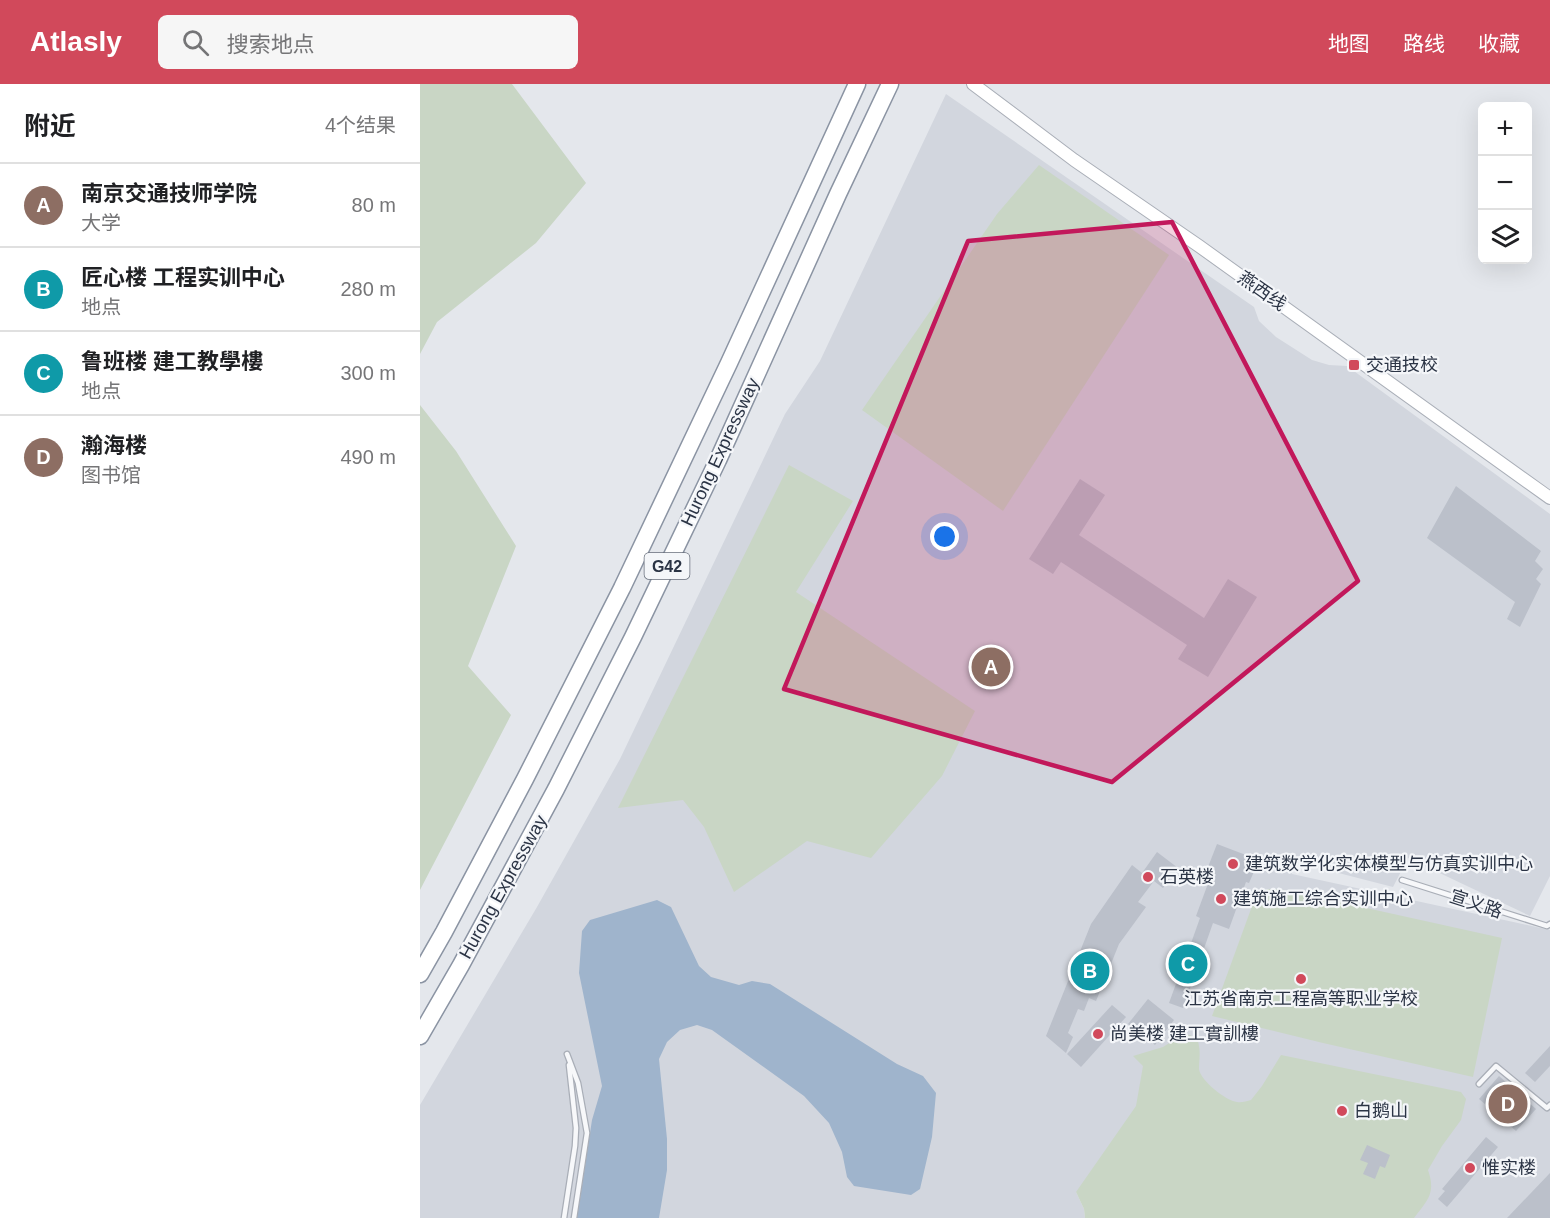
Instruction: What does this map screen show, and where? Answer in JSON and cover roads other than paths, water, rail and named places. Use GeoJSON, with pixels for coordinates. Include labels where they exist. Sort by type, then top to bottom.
{"type":"FeatureCollection","features":[{"type":"Feature","properties":{"kind":"highway","name":"Hurong Expressway"},"geometry":{"type":"LineString","coordinates":[[420,974],[525,779],[622,588],[729,363],[857,84]]}},
{"type":"Feature","properties":{"kind":"highway","name":"Hurong Expressway"},"geometry":{"type":"LineString","coordinates":[[420,1036],[556,789],[633,637],[718,460],[890,84]]}},
{"type":"Feature","properties":{"kind":"main road","name":"燕西线"},"geometry":{"type":"LineString","coordinates":[[973,84],[1074,160],[1199,246],[1550,498]]}},
{"type":"Feature","properties":{"kind":"lane","name":"宣义路"},"geometry":{"type":"LineString","coordinates":[[1402,880],[1547,926],[1550,924]]}},
{"type":"Feature","properties":{"kind":"lane"},"geometry":{"type":"LineString","coordinates":[[564,1218],[576,1128],[567,1054],[578,1083],[587,1133],[574,1218]]}},
{"type":"Feature","properties":{"kind":"lane"},"geometry":{"type":"LineString","coordinates":[[1479,1084],[1496,1066],[1547,1108],[1550,1105]]}},
{"type":"Feature","properties":{"kind":"water"},"geometry":{"type":"Polygon","coordinates":[[[657,900],[671,907],[699,966],[711,977],[739,985],[752,981],[770,984],[897,1064],[923,1076],[936,1093],[932,1137],[920,1189],[911,1195],[854,1186],[847,1177],[842,1152],[829,1123],[804,1096],[712,1030],[697,1025],[680,1030],[667,1042],[659,1059],[667,1139],[667,1170],[659,1218],[577,1218],[592,1120],[602,1086],[579,973],[582,931],[590,920],[657,900]]]}},
{"type":"Feature","properties":{"kind":"place","name":"交通技校"},"geometry":{"type":"Point","coordinates":[1354,365]}},
{"type":"Feature","properties":{"kind":"place","name":"南京交通技师学院"},"geometry":{"type":"Point","coordinates":[991,667]}},
{"type":"Feature","properties":{"kind":"place","name":"建筑数学化实体模型与仿真实训中心"},"geometry":{"type":"Point","coordinates":[1233,864]}},
{"type":"Feature","properties":{"kind":"place","name":"石英楼"},"geometry":{"type":"Point","coordinates":[1148,877]}},
{"type":"Feature","properties":{"kind":"place","name":"建筑施工综合实训中心"},"geometry":{"type":"Point","coordinates":[1221,899]}},
{"type":"Feature","properties":{"kind":"place","name":"鲁班楼 建工教學樓"},"geometry":{"type":"Point","coordinates":[1188,964]}},
{"type":"Feature","properties":{"kind":"place","name":"匠心楼 工程实训中心"},"geometry":{"type":"Point","coordinates":[1090,971]}},
{"type":"Feature","properties":{"kind":"place","name":"江苏省南京工程高等职业学校"},"geometry":{"type":"Point","coordinates":[1301,979]}},
{"type":"Feature","properties":{"kind":"place","name":"尚美楼 建工實訓樓"},"geometry":{"type":"Point","coordinates":[1098,1034]}},
{"type":"Feature","properties":{"kind":"place","name":"瀚海楼"},"geometry":{"type":"Point","coordinates":[1508,1104]}},
{"type":"Feature","properties":{"kind":"place","name":"白鹅山"},"geometry":{"type":"Point","coordinates":[1342,1111]}},
{"type":"Feature","properties":{"kind":"place","name":"惟实楼"},"geometry":{"type":"Point","coordinates":[1470,1168]}}]}
